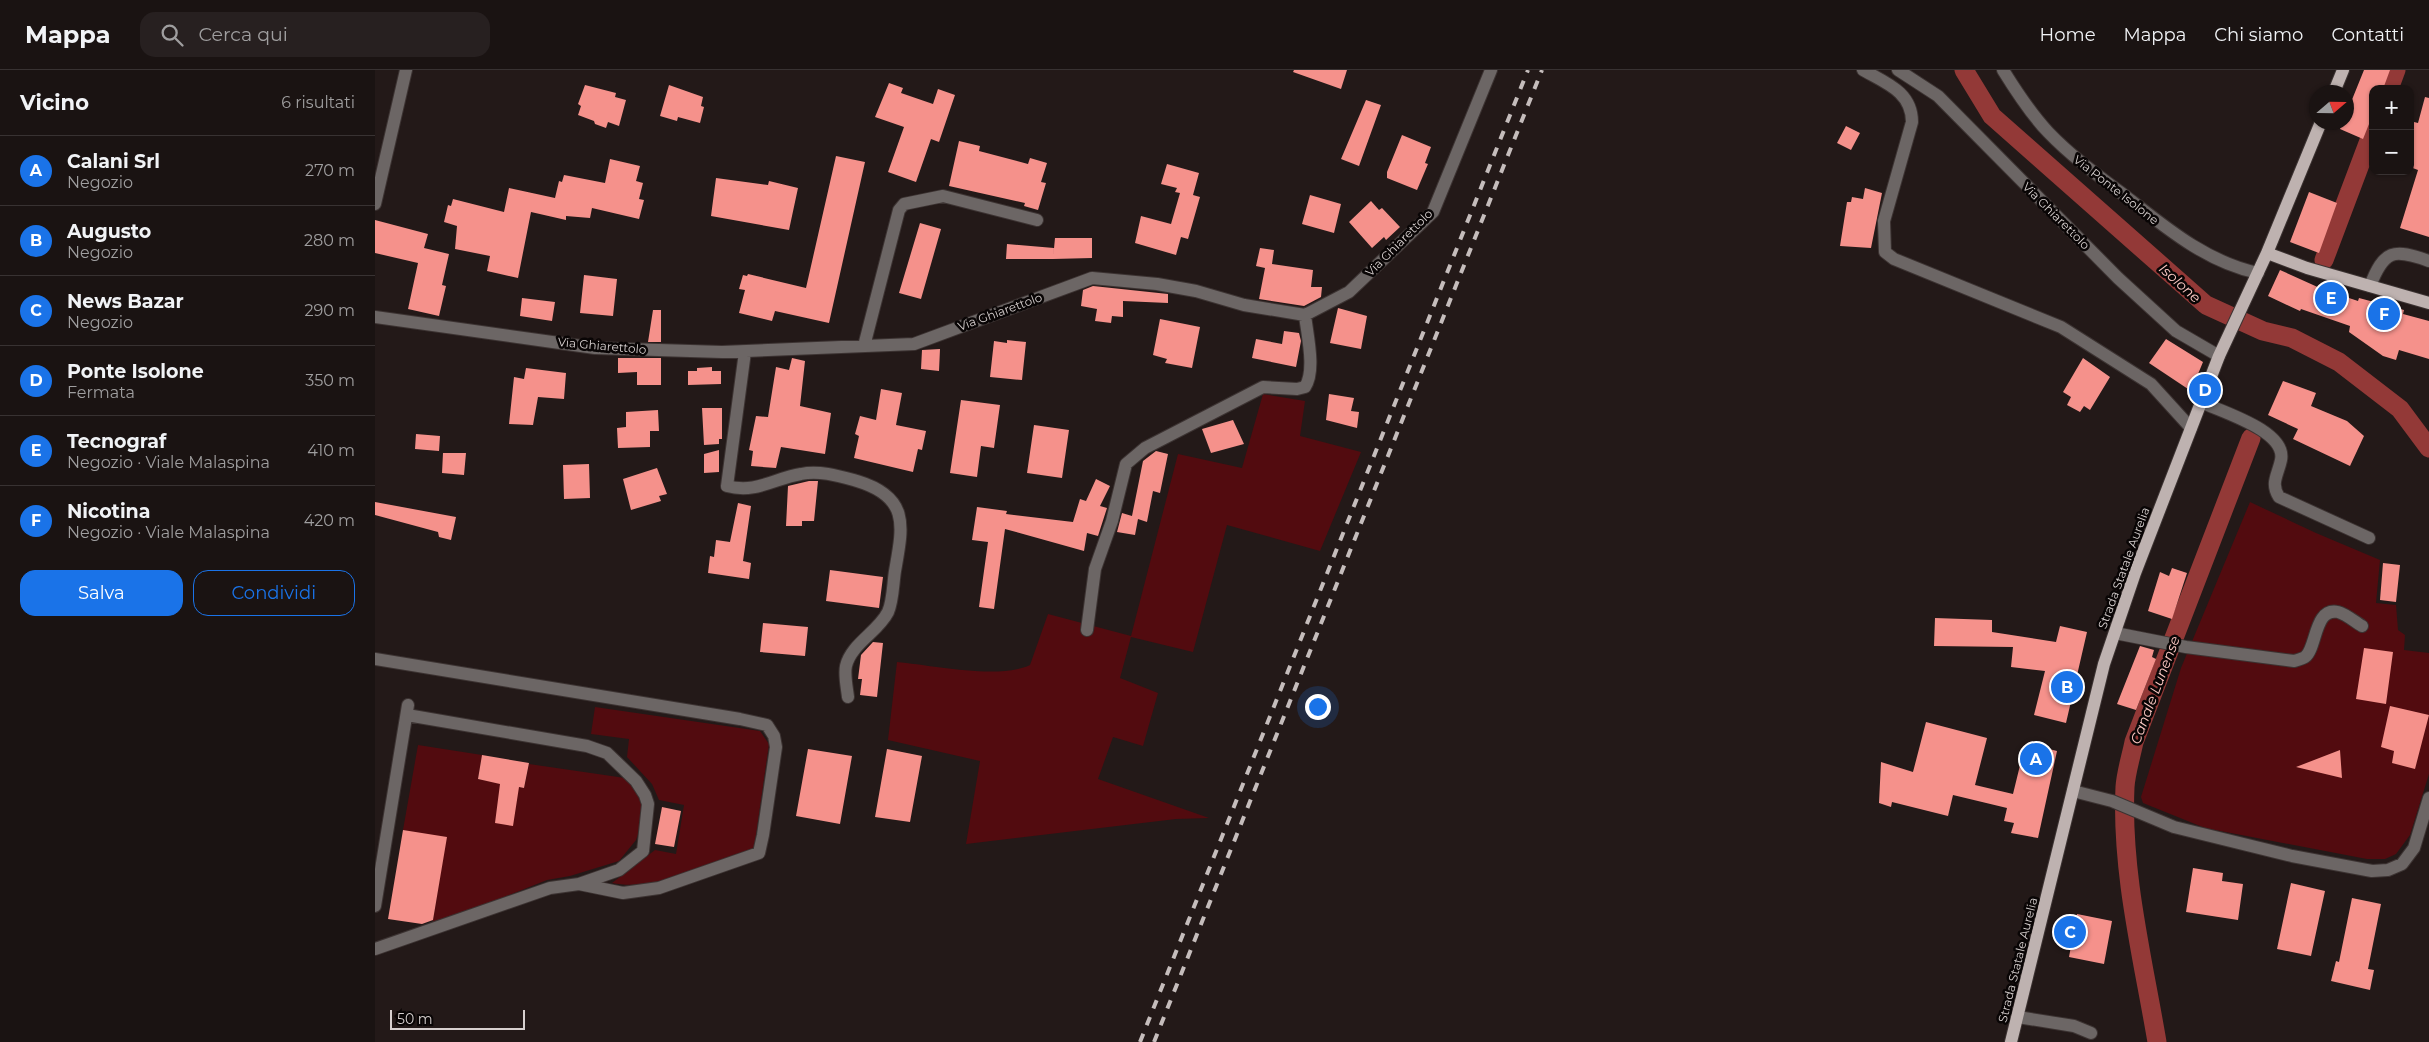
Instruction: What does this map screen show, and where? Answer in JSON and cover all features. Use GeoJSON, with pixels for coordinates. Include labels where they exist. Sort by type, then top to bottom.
{"type":"FeatureCollection","features":[{"type":"Feature","properties":{"kind":"main road"},"geometry":{"type":"LineString","coordinates":[[2337,85],[2343,70]]}},
{"type":"Feature","properties":{"kind":"main road","name":"Strada Statale Aurelia"},"geometry":{"type":"LineString","coordinates":[[2011,1042],[2104,664],[2221,351],[2267,253],[2318,130]]}},
{"type":"Feature","properties":{"kind":"main road"},"geometry":{"type":"LineString","coordinates":[[2267,253],[2307,268],[2429,303]]}},
{"type":"Feature","properties":{"kind":"street"},"geometry":{"type":"LineString","coordinates":[[375,204],[406,70]]}},
{"type":"Feature","properties":{"kind":"street","name":"Via Ghiarettolo"},"geometry":{"type":"LineString","coordinates":[[375,317],[595,348],[745,352],[914,344],[1092,278],[1157,284],[1196,291],[1244,305],[1305,315],[1349,292],[1433,212],[1491,70]]}},
{"type":"Feature","properties":{"kind":"street"},"geometry":{"type":"LineString","coordinates":[[1863,70],[1899,90],[1909,101],[1912,111],[1912,122],[1884,221],[1885,252],[1894,259],[2061,327],[2151,384],[2191,428]]}},
{"type":"Feature","properties":{"kind":"street","name":"Via Ghiarettolo"},"geometry":{"type":"LineString","coordinates":[[1898,70],[1938,96],[2118,278],[2176,331],[2221,351]]}},
{"type":"Feature","properties":{"kind":"street","name":"Via Ponte Isolone"},"geometry":{"type":"LineString","coordinates":[[2003,70],[2046,130],[2072,156],[2164,226],[2209,257],[2256,276]]}},
{"type":"Feature","properties":{"kind":"street"},"geometry":{"type":"LineString","coordinates":[[864,346],[899,210],[904,204],[943,196],[1037,220]]}},
{"type":"Feature","properties":{"kind":"street"},"geometry":{"type":"LineString","coordinates":[[2370,286],[2378,265],[2386,257],[2405,252],[2429,261]]}},
{"type":"Feature","properties":{"kind":"street"},"geometry":{"type":"LineString","coordinates":[[1087,630],[1095,570],[1112,521],[1126,464],[1145,448],[1263,387],[1297,389],[1305,387],[1309,381],[1309,347],[1305,315]]}},
{"type":"Feature","properties":{"kind":"street"},"geometry":{"type":"LineString","coordinates":[[745,352],[727,486],[737,489],[771,484],[802,473],[820,472],[880,490],[898,508],[901,535],[888,611],[876,628],[856,648],[846,666],[848,697]]}},
{"type":"Feature","properties":{"kind":"street"},"geometry":{"type":"LineString","coordinates":[[2201,402],[2264,430],[2278,442],[2282,452],[2275,478],[2275,490],[2279,497],[2369,538]]}},
{"type":"Feature","properties":{"kind":"street"},"geometry":{"type":"LineString","coordinates":[[2115,632],[2186,647],[2293,661],[2304,658],[2310,652],[2323,617],[2330,613],[2337,612],[2362,626]]}},
{"type":"Feature","properties":{"kind":"street"},"geometry":{"type":"LineString","coordinates":[[375,659],[767,725],[774,736],[775,747],[759,853],[734,864],[659,888],[623,893],[579,884]]}},
{"type":"Feature","properties":{"kind":"street"},"geometry":{"type":"LineString","coordinates":[[375,906],[408,710],[587,746],[607,753],[636,781],[648,804],[643,851],[619,870],[579,884],[550,888],[375,949]]}},
{"type":"Feature","properties":{"kind":"street"},"geometry":{"type":"LineString","coordinates":[[2073,791],[2112,800],[2174,827],[2291,856],[2372,871],[2389,870],[2401,864],[2414,848],[2429,798]]}},
{"type":"Feature","properties":{"kind":"street"},"geometry":{"type":"LineString","coordinates":[[2017,1017],[2074,1026],[2091,1032]]}},
{"type":"Feature","properties":{"kind":"shaded area"},"geometry":{"type":"Polygon","coordinates":[[[1263,394],[1305,401],[1300,436],[1361,452],[1320,551],[1227,525],[1193,652],[1131,637],[1120,678],[1158,693],[1143,746],[1113,737],[1098,779],[1209,818],[1176,819],[966,844],[980,761],[888,740],[897,662],[983,671],[1017,669],[1030,665],[1048,614],[1131,636],[1178,454],[1242,468],[1263,394]]]}},
{"type":"Feature","properties":{"kind":"shaded area"},"geometry":{"type":"Polygon","coordinates":[[[2250,502],[2380,560],[2376,603],[2396,605],[2398,630],[2405,635],[2404,650],[2429,653],[2429,774],[2410,835],[2396,854],[2385,859],[2367,859],[2205,828],[2143,803],[2141,797],[2181,668],[2250,502]]]}},
{"type":"Feature","properties":{"kind":"shaded area"},"geometry":{"type":"Polygon","coordinates":[[[595,707],[760,731],[769,744],[754,849],[702,869],[665,880],[647,884],[629,885],[612,883],[655,850],[676,854],[684,805],[659,800],[652,784],[627,757],[629,739],[591,734],[595,707]]]}},
{"type":"Feature","properties":{"kind":"shaded area"},"geometry":{"type":"Polygon","coordinates":[[[418,745],[482,755],[478,779],[524,788],[529,764],[625,778],[634,787],[643,806],[641,825],[636,840],[619,861],[570,876],[547,880],[432,926],[446,839],[403,830],[418,745]]]}},
{"type":"Feature","properties":{"kind":"building"},"geometry":{"type":"Polygon","coordinates":[[[1294,70],[1347,70],[1341,89],[1293,72],[1294,70]]]}},
{"type":"Feature","properties":{"kind":"building"},"geometry":{"type":"Polygon","coordinates":[[[2364,70],[2390,70],[2384,85],[2369,85],[2369,124],[2363,139],[2342,130],[2354,130],[2354,95],[2364,70]]]}},
{"type":"Feature","properties":{"kind":"building"},"geometry":{"type":"Polygon","coordinates":[[[889,83],[903,88],[901,93],[933,104],[938,89],[955,95],[939,142],[931,139],[916,182],[888,172],[904,127],[875,117],[889,83]]]}},
{"type":"Feature","properties":{"kind":"building"},"geometry":{"type":"Polygon","coordinates":[[[585,85],[616,93],[615,97],[626,100],[619,126],[608,122],[606,128],[578,115],[581,106],[578,104],[585,85]]]}},
{"type":"Feature","properties":{"kind":"building"},"geometry":{"type":"Polygon","coordinates":[[[669,85],[703,97],[701,106],[704,107],[700,123],[678,117],[677,121],[660,116],[669,85]]]}},
{"type":"Feature","properties":{"kind":"building"},"geometry":{"type":"Polygon","coordinates":[[[2425,97],[2429,98],[2429,237],[2400,228],[2418,170],[2414,168],[2414,122],[2418,123],[2425,97]]]}},
{"type":"Feature","properties":{"kind":"building"},"geometry":{"type":"Polygon","coordinates":[[[1366,100],[1381,105],[1359,166],[1341,159],[1366,100]]]}},
{"type":"Feature","properties":{"kind":"building"},"geometry":{"type":"Polygon","coordinates":[[[1846,126],[1860,133],[1851,150],[1837,143],[1846,126]]]}},
{"type":"Feature","properties":{"kind":"building"},"geometry":{"type":"Polygon","coordinates":[[[1402,135],[1431,147],[1425,163],[1428,164],[1417,190],[1387,178],[1387,172],[1402,135]]]}},
{"type":"Feature","properties":{"kind":"building"},"geometry":{"type":"Polygon","coordinates":[[[959,141],[980,146],[979,151],[1028,164],[1030,158],[1047,163],[1041,182],[1046,183],[1038,210],[1024,206],[1025,203],[949,186],[959,141]]]}},
{"type":"Feature","properties":{"kind":"building"},"geometry":{"type":"Polygon","coordinates":[[[836,156],[865,162],[829,323],[775,311],[772,321],[739,313],[745,290],[739,289],[743,275],[747,276],[748,274],[806,288],[836,156]]]}},
{"type":"Feature","properties":{"kind":"building"},"geometry":{"type":"Polygon","coordinates":[[[610,159],[640,166],[636,181],[643,183],[639,199],[644,200],[639,219],[592,208],[590,218],[566,216],[566,220],[531,212],[518,278],[487,271],[490,256],[455,249],[457,226],[444,222],[448,205],[451,206],[453,199],[504,212],[509,188],[555,198],[559,181],[562,182],[564,175],[605,183],[610,159]]]}},
{"type":"Feature","properties":{"kind":"building"},"geometry":{"type":"Polygon","coordinates":[[[1167,164],[1199,173],[1193,195],[1200,197],[1188,239],[1181,237],[1176,255],[1135,243],[1141,216],[1171,224],[1180,193],[1175,192],[1177,188],[1161,184],[1167,164]]]}},
{"type":"Feature","properties":{"kind":"building"},"geometry":{"type":"Polygon","coordinates":[[[716,178],[768,185],[769,181],[798,188],[789,230],[711,216],[716,178]]]}},
{"type":"Feature","properties":{"kind":"building"},"geometry":{"type":"Polygon","coordinates":[[[1865,188],[1882,193],[1871,248],[1840,246],[1847,202],[1851,202],[1852,197],[1863,199],[1865,188]]]}},
{"type":"Feature","properties":{"kind":"building"},"geometry":{"type":"Polygon","coordinates":[[[2309,192],[2337,203],[2319,253],[2290,242],[2309,192]]]}},
{"type":"Feature","properties":{"kind":"building"},"geometry":{"type":"Polygon","coordinates":[[[1310,195],[1341,204],[1334,233],[1302,224],[1310,195]]]}},
{"type":"Feature","properties":{"kind":"building"},"geometry":{"type":"Polygon","coordinates":[[[1371,201],[1379,210],[1382,208],[1400,227],[1386,240],[1384,237],[1372,248],[1349,222],[1371,201]]]}},
{"type":"Feature","properties":{"kind":"building"},"geometry":{"type":"Polygon","coordinates":[[[375,220],[428,234],[424,248],[449,254],[442,285],[446,286],[439,316],[408,309],[418,263],[375,253],[375,220]]]}},
{"type":"Feature","properties":{"kind":"building"},"geometry":{"type":"Polygon","coordinates":[[[920,223],[941,229],[921,299],[899,293],[920,223]]]}},
{"type":"Feature","properties":{"kind":"building"},"geometry":{"type":"Polygon","coordinates":[[[1055,238],[1092,238],[1092,258],[1053,259],[1055,238]]]}},
{"type":"Feature","properties":{"kind":"building"},"geometry":{"type":"Polygon","coordinates":[[[1007,244],[1054,248],[1053,259],[1006,259],[1007,244]]]}},
{"type":"Feature","properties":{"kind":"building"},"geometry":{"type":"Polygon","coordinates":[[[1260,248],[1274,250],[1272,264],[1313,270],[1311,287],[1322,287],[1321,297],[1304,306],[1259,299],[1265,268],[1256,266],[1260,248]]]}},
{"type":"Feature","properties":{"kind":"building"},"geometry":{"type":"Polygon","coordinates":[[[2280,270],[2322,289],[2358,301],[2359,298],[2404,310],[2403,314],[2429,321],[2429,359],[2399,350],[2396,360],[2383,356],[2349,332],[2350,326],[2301,309],[2300,311],[2268,296],[2280,270]]]}},
{"type":"Feature","properties":{"kind":"building"},"geometry":{"type":"Polygon","coordinates":[[[584,275],[617,279],[613,316],[580,313],[584,275]]]}},
{"type":"Feature","properties":{"kind":"building"},"geometry":{"type":"Polygon","coordinates":[[[1093,286],[1168,294],[1168,303],[1123,301],[1123,317],[1112,316],[1111,323],[1095,321],[1097,309],[1081,306],[1083,290],[1093,286]]]}},
{"type":"Feature","properties":{"kind":"building"},"geometry":{"type":"Polygon","coordinates":[[[522,298],[555,302],[552,321],[520,316],[522,298]]]}},
{"type":"Feature","properties":{"kind":"building"},"geometry":{"type":"Polygon","coordinates":[[[1338,308],[1367,316],[1361,349],[1330,343],[1338,308]]]}},
{"type":"Feature","properties":{"kind":"building"},"geometry":{"type":"Polygon","coordinates":[[[653,310],[661,310],[661,342],[648,342],[653,310]]]}},
{"type":"Feature","properties":{"kind":"building"},"geometry":{"type":"Polygon","coordinates":[[[1160,319],[1200,327],[1192,368],[1165,363],[1167,359],[1153,355],[1160,319]]]}},
{"type":"Feature","properties":{"kind":"building"},"geometry":{"type":"Polygon","coordinates":[[[1284,331],[1299,333],[1301,341],[1296,367],[1252,358],[1256,339],[1282,344],[1284,331]]]}},
{"type":"Feature","properties":{"kind":"building"},"geometry":{"type":"Polygon","coordinates":[[[2166,339],[2203,362],[2191,391],[2149,363],[2166,339]]]}},
{"type":"Feature","properties":{"kind":"building"},"geometry":{"type":"Polygon","coordinates":[[[1007,340],[1026,342],[1022,380],[990,377],[994,341],[1007,343],[1007,340]]]}},
{"type":"Feature","properties":{"kind":"building"},"geometry":{"type":"Polygon","coordinates":[[[940,349],[939,371],[921,369],[922,350],[940,349]]]}},
{"type":"Feature","properties":{"kind":"building"},"geometry":{"type":"Polygon","coordinates":[[[618,358],[661,358],[661,385],[637,385],[637,372],[618,373],[618,358]]]}},
{"type":"Feature","properties":{"kind":"building"},"geometry":{"type":"Polygon","coordinates":[[[792,358],[805,361],[800,406],[831,413],[825,454],[781,447],[776,468],[751,466],[753,451],[749,450],[756,416],[768,417],[776,367],[789,370],[792,358]]]}},
{"type":"Feature","properties":{"kind":"building"},"geometry":{"type":"Polygon","coordinates":[[[2083,358],[2110,377],[2090,410],[2084,406],[2080,412],[2067,405],[2071,397],[2063,392],[2083,358]]]}},
{"type":"Feature","properties":{"kind":"building"},"geometry":{"type":"Polygon","coordinates":[[[712,367],[712,371],[721,371],[721,384],[688,385],[688,371],[712,367]]]}},
{"type":"Feature","properties":{"kind":"building"},"geometry":{"type":"Polygon","coordinates":[[[526,368],[566,373],[564,399],[538,397],[533,425],[509,424],[514,377],[524,379],[526,368]]]}},
{"type":"Feature","properties":{"kind":"building"},"geometry":{"type":"Polygon","coordinates":[[[2283,381],[2316,393],[2311,406],[2347,421],[2364,436],[2350,466],[2293,439],[2298,429],[2268,415],[2283,381]]]}},
{"type":"Feature","properties":{"kind":"building"},"geometry":{"type":"Polygon","coordinates":[[[881,389],[902,393],[896,425],[926,431],[922,450],[918,449],[913,472],[854,458],[859,436],[855,434],[860,416],[876,420],[881,389]]]}},
{"type":"Feature","properties":{"kind":"building"},"geometry":{"type":"Polygon","coordinates":[[[1329,394],[1354,398],[1351,411],[1359,412],[1357,428],[1326,420],[1329,394]]]}},
{"type":"Feature","properties":{"kind":"building"},"geometry":{"type":"Polygon","coordinates":[[[961,400],[1000,405],[994,448],[981,446],[977,477],[950,473],[961,400]]]}},
{"type":"Feature","properties":{"kind":"building"},"geometry":{"type":"Polygon","coordinates":[[[702,408],[722,408],[722,439],[719,439],[719,444],[704,445],[702,408]]]}},
{"type":"Feature","properties":{"kind":"building"},"geometry":{"type":"Polygon","coordinates":[[[658,410],[659,431],[650,431],[650,447],[618,448],[617,428],[626,427],[626,412],[658,410]]]}},
{"type":"Feature","properties":{"kind":"building"},"geometry":{"type":"Polygon","coordinates":[[[1233,420],[1244,444],[1211,453],[1202,429],[1233,420]]]}},
{"type":"Feature","properties":{"kind":"building"},"geometry":{"type":"Polygon","coordinates":[[[1034,425],[1069,430],[1062,478],[1027,473],[1034,425]]]}},
{"type":"Feature","properties":{"kind":"building"},"geometry":{"type":"Polygon","coordinates":[[[416,434],[440,436],[439,451],[415,449],[416,434]]]}},
{"type":"Feature","properties":{"kind":"building"},"geometry":{"type":"Polygon","coordinates":[[[719,450],[719,472],[704,473],[704,454],[719,450]]]}},
{"type":"Feature","properties":{"kind":"building"},"geometry":{"type":"Polygon","coordinates":[[[1156,451],[1168,454],[1160,493],[1153,491],[1147,522],[1138,519],[1135,535],[1117,532],[1122,513],[1132,516],[1143,461],[1156,451]]]}},
{"type":"Feature","properties":{"kind":"building"},"geometry":{"type":"Polygon","coordinates":[[[443,453],[466,453],[464,475],[442,473],[443,453]]]}},
{"type":"Feature","properties":{"kind":"building"},"geometry":{"type":"Polygon","coordinates":[[[589,464],[590,498],[564,499],[563,465],[589,464]]]}},
{"type":"Feature","properties":{"kind":"building"},"geometry":{"type":"Polygon","coordinates":[[[657,468],[667,494],[659,496],[661,501],[631,510],[623,479],[657,468]]]}},
{"type":"Feature","properties":{"kind":"building"},"geometry":{"type":"Polygon","coordinates":[[[1096,479],[1110,486],[1100,506],[1107,508],[1098,536],[1087,533],[1084,551],[1005,529],[994,609],[979,607],[988,542],[972,540],[977,507],[1007,511],[1006,514],[1073,522],[1080,499],[1086,501],[1096,479]]]}},
{"type":"Feature","properties":{"kind":"building"},"geometry":{"type":"Polygon","coordinates":[[[818,481],[814,521],[802,521],[802,526],[786,526],[788,486],[818,481]]]}},
{"type":"Feature","properties":{"kind":"building"},"geometry":{"type":"Polygon","coordinates":[[[375,502],[456,517],[451,540],[439,537],[438,532],[375,515],[375,502]]]}},
{"type":"Feature","properties":{"kind":"building"},"geometry":{"type":"Polygon","coordinates":[[[738,503],[751,506],[743,561],[751,563],[749,579],[708,573],[710,556],[714,557],[716,540],[730,542],[738,503]]]}},
{"type":"Feature","properties":{"kind":"building"},"geometry":{"type":"Polygon","coordinates":[[[2383,563],[2400,565],[2396,602],[2380,600],[2383,563]]]}},
{"type":"Feature","properties":{"kind":"building"},"geometry":{"type":"Polygon","coordinates":[[[2172,568],[2187,573],[2172,619],[2148,611],[2160,572],[2169,576],[2172,568]]]}},
{"type":"Feature","properties":{"kind":"building"},"geometry":{"type":"Polygon","coordinates":[[[830,570],[883,577],[879,608],[826,601],[830,570]]]}},
{"type":"Feature","properties":{"kind":"building"},"geometry":{"type":"Polygon","coordinates":[[[1935,618],[1992,620],[1992,632],[2056,642],[2060,626],[2087,632],[2066,723],[2034,715],[2045,671],[2011,667],[2013,647],[1934,646],[1935,618]]]}},
{"type":"Feature","properties":{"kind":"building"},"geometry":{"type":"Polygon","coordinates":[[[763,623],[808,627],[805,656],[760,652],[763,623]]]}},
{"type":"Feature","properties":{"kind":"building"},"geometry":{"type":"Polygon","coordinates":[[[873,642],[883,643],[877,697],[860,695],[862,679],[858,679],[861,655],[873,642]]]}},
{"type":"Feature","properties":{"kind":"building"},"geometry":{"type":"Polygon","coordinates":[[[2140,646],[2154,650],[2152,657],[2156,659],[2136,710],[2117,704],[2140,646]]]}},
{"type":"Feature","properties":{"kind":"building"},"geometry":{"type":"Polygon","coordinates":[[[2364,648],[2393,652],[2386,704],[2356,699],[2364,648]]]}},
{"type":"Feature","properties":{"kind":"building"},"geometry":{"type":"Polygon","coordinates":[[[2390,706],[2429,715],[2415,769],[2392,763],[2394,751],[2381,747],[2390,706]]]}},
{"type":"Feature","properties":{"kind":"building"},"geometry":{"type":"Polygon","coordinates":[[[1926,722],[1987,738],[1975,785],[2013,794],[2024,749],[2032,751],[2033,745],[2057,751],[2038,838],[2011,833],[2014,823],[2004,821],[2007,808],[1953,795],[1948,816],[1892,802],[1891,807],[1879,803],[1881,762],[1913,772],[1926,722]]]}},
{"type":"Feature","properties":{"kind":"building"},"geometry":{"type":"Polygon","coordinates":[[[808,749],[852,756],[840,824],[796,816],[808,749]]]}},
{"type":"Feature","properties":{"kind":"building"},"geometry":{"type":"Polygon","coordinates":[[[887,749],[922,756],[910,822],[875,817],[887,749]]]}},
{"type":"Feature","properties":{"kind":"building"},"geometry":{"type":"Polygon","coordinates":[[[2340,750],[2342,778],[2296,767],[2340,750]]]}},
{"type":"Feature","properties":{"kind":"building"},"geometry":{"type":"Polygon","coordinates":[[[482,755],[529,763],[524,788],[519,787],[513,826],[495,823],[500,784],[478,779],[482,755]]]}},
{"type":"Feature","properties":{"kind":"building"},"geometry":{"type":"Polygon","coordinates":[[[662,807],[681,811],[674,847],[655,844],[662,807]]]}},
{"type":"Feature","properties":{"kind":"building"},"geometry":{"type":"Polygon","coordinates":[[[403,830],[447,837],[433,920],[422,924],[388,919],[403,830]]]}},
{"type":"Feature","properties":{"kind":"building"},"geometry":{"type":"Polygon","coordinates":[[[2193,868],[2223,873],[2222,881],[2243,884],[2238,920],[2186,912],[2193,868]]]}},
{"type":"Feature","properties":{"kind":"building"},"geometry":{"type":"Polygon","coordinates":[[[2291,883],[2325,891],[2311,956],[2277,949],[2291,883]]]}},
{"type":"Feature","properties":{"kind":"building"},"geometry":{"type":"Polygon","coordinates":[[[2352,898],[2381,904],[2368,969],[2374,970],[2370,990],[2331,981],[2336,961],[2339,962],[2352,898]]]}},
{"type":"Feature","properties":{"kind":"building"},"geometry":{"type":"Polygon","coordinates":[[[2077,914],[2112,921],[2104,964],[2069,957],[2077,914]]]}},
{"type":"Feature","properties":{"kind":"waterway","name":"Isolone"},"geometry":{"type":"LineString","coordinates":[[1964,70],[1992,116],[2206,305],[2263,331],[2292,338],[2339,362],[2400,409],[2429,448]]}},
{"type":"Feature","properties":{"kind":"waterway","name":"Canale Lunense"},"geometry":{"type":"LineString","coordinates":[[2390,85],[2396,70]]}},
{"type":"Feature","properties":{"kind":"waterway","name":"Canale Lunense"},"geometry":{"type":"LineString","coordinates":[[2324,260],[2369,141]]}},
{"type":"Feature","properties":{"kind":"waterway","name":"Canale Lunense"},"geometry":{"type":"LineString","coordinates":[[2157,1042],[2134,915],[2126,851],[2126,776],[2134,742],[2251,438]]}},
{"type":"Feature","properties":{"kind":"railway"},"geometry":{"type":"LineString","coordinates":[[1140,1042],[1528,70]]}},
{"type":"Feature","properties":{"kind":"railway"},"geometry":{"type":"LineString","coordinates":[[1154,1042],[1542,70]]}},
{"type":"Feature","properties":{"kind":"place","name":"Tecnograf"},"geometry":{"type":"Point","coordinates":[2331,298]}},
{"type":"Feature","properties":{"kind":"place","name":"Nicotina"},"geometry":{"type":"Point","coordinates":[2384,314]}},
{"type":"Feature","properties":{"kind":"place","name":"Ponte Isolone"},"geometry":{"type":"Point","coordinates":[2205,390]}},
{"type":"Feature","properties":{"kind":"place","name":"Augusto"},"geometry":{"type":"Point","coordinates":[2067,687]}},
{"type":"Feature","properties":{"kind":"place","name":"Calani Srl"},"geometry":{"type":"Point","coordinates":[2036,759]}},
{"type":"Feature","properties":{"kind":"place","name":"News Bazar"},"geometry":{"type":"Point","coordinates":[2070,932]}}]}
